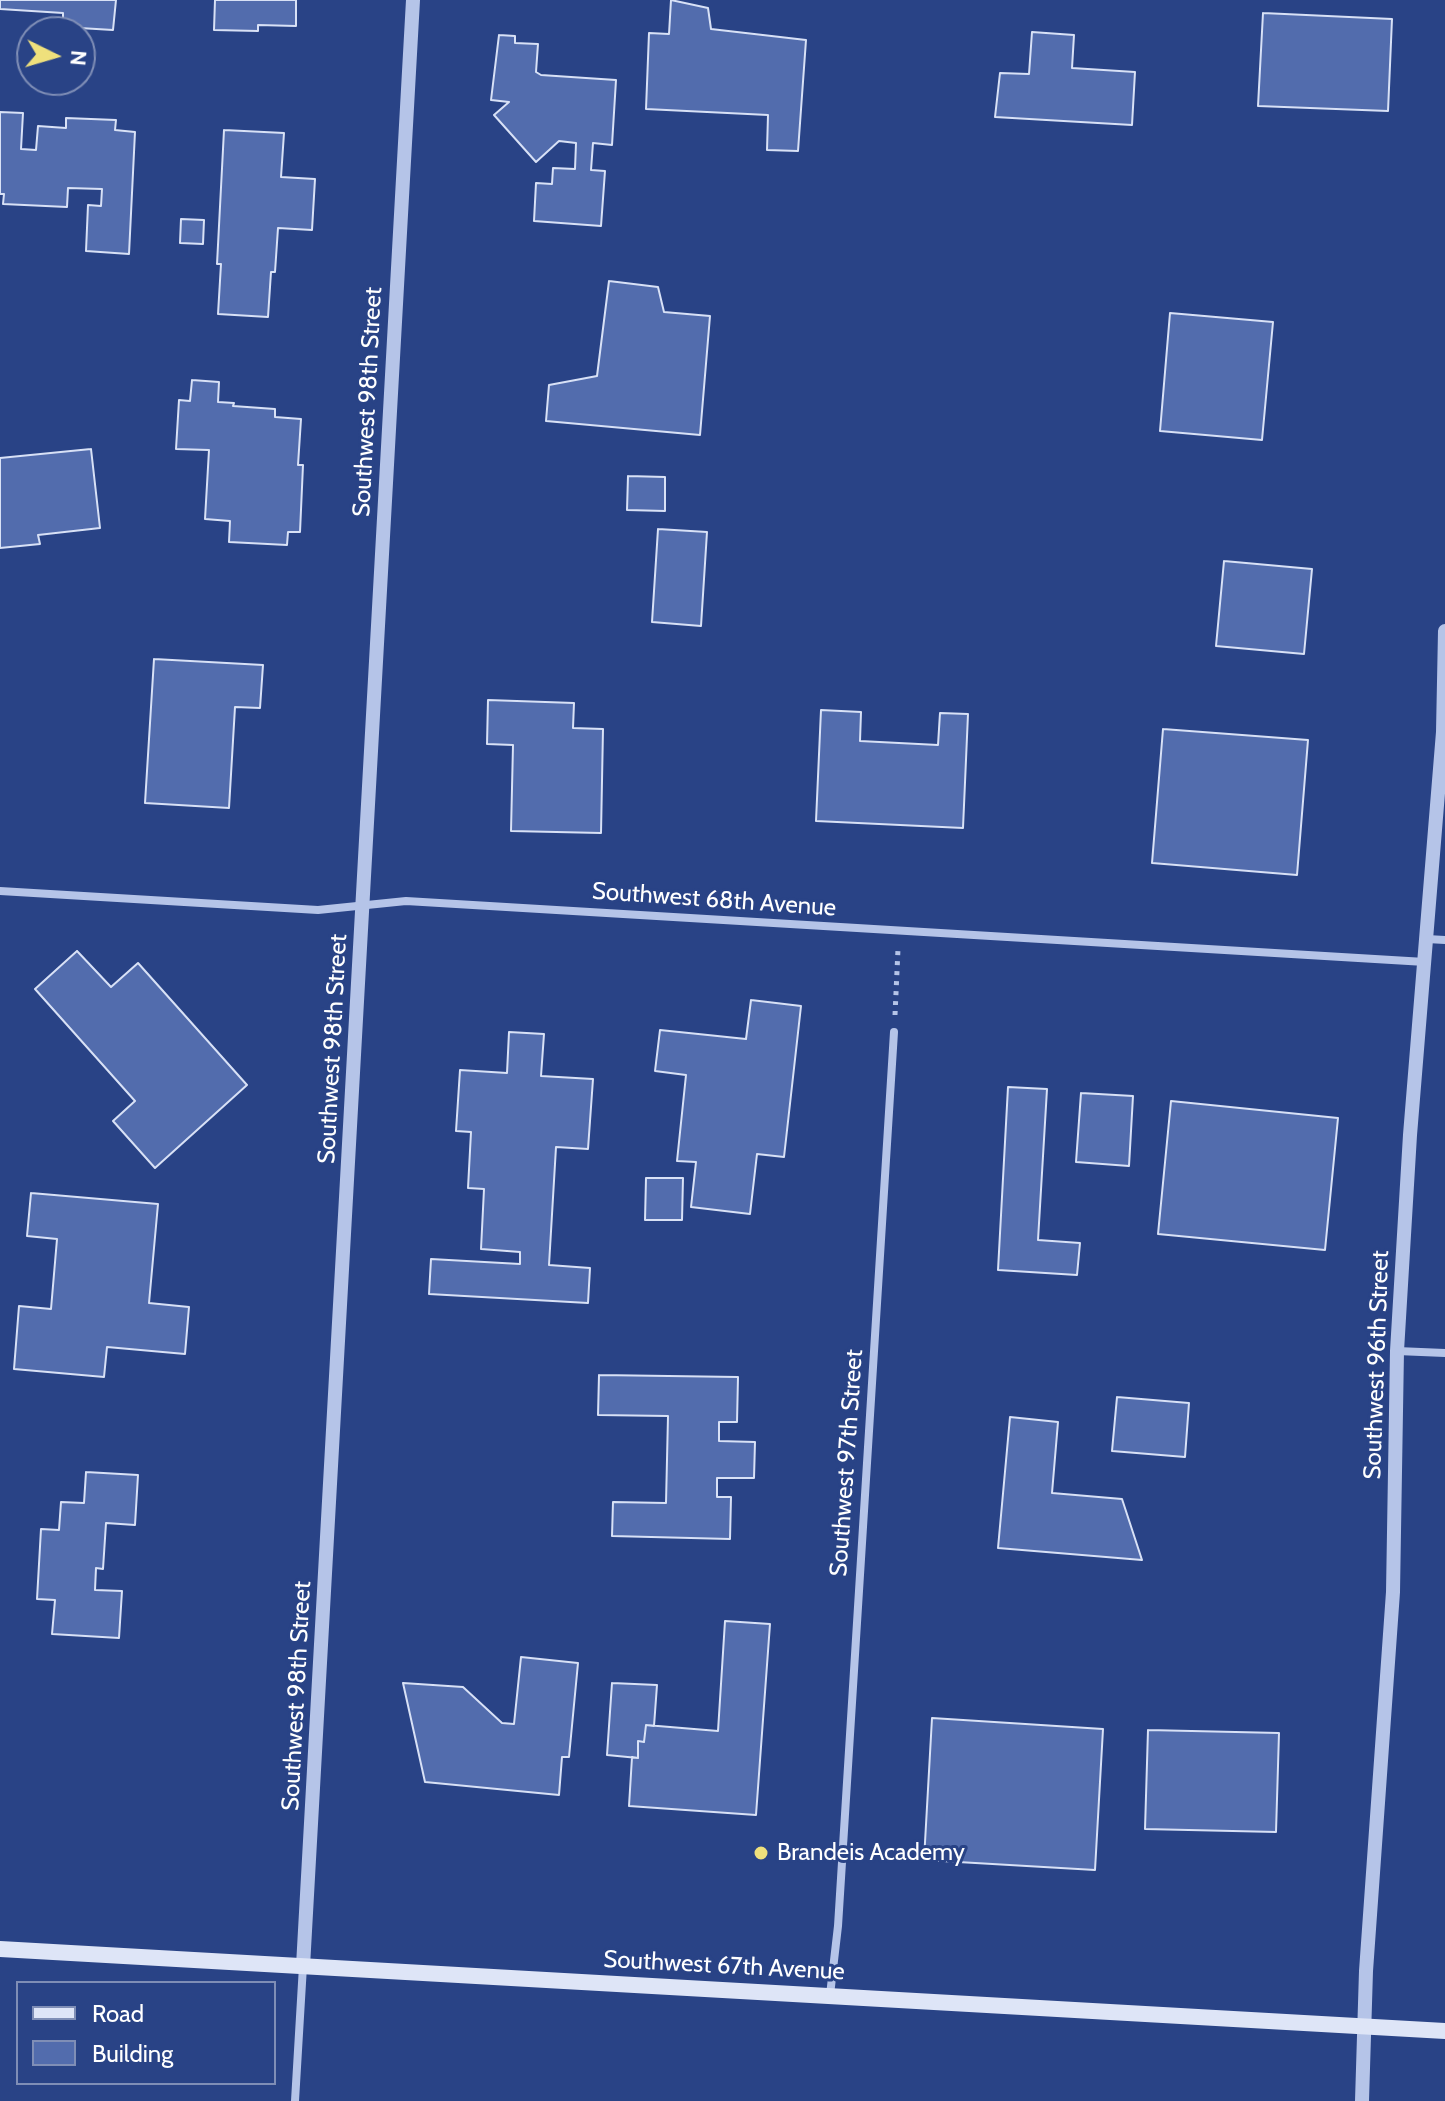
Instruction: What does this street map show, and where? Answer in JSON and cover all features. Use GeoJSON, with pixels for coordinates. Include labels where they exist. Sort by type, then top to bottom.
{"type":"FeatureCollection","features":[{"type":"Feature","properties":{"kind":"main road","name":"Southwest 67th Avenue"},"geometry":{"type":"LineString","coordinates":[[0,1949],[1445,2031]]}},
{"type":"Feature","properties":{"kind":"street","name":"Southwest 98th Street"},"geometry":{"type":"LineString","coordinates":[[295,2101],[413,0]]}},
{"type":"Feature","properties":{"kind":"street","name":"Southwest 96th Street"},"geometry":{"type":"LineString","coordinates":[[1362,2101],[1366,1971],[1393,1592],[1397,1351],[1410,1135],[1443,732],[1445,631]]}},
{"type":"Feature","properties":{"kind":"street","name":"Southwest 68th Avenue"},"geometry":{"type":"LineString","coordinates":[[0,891],[318,910],[406,901],[1426,962]]}},
{"type":"Feature","properties":{"kind":"street"},"geometry":{"type":"LineString","coordinates":[[1427,939],[1445,940]]}},
{"type":"Feature","properties":{"kind":"street","name":"Southwest 97th Street"},"geometry":{"type":"LineString","coordinates":[[830,1996],[838,1926],[894,1032]]}},
{"type":"Feature","properties":{"kind":"street"},"geometry":{"type":"LineString","coordinates":[[1397,1351],[1445,1353]]}},
{"type":"Feature","properties":{"kind":"path"},"geometry":{"type":"LineString","coordinates":[[894,1032],[899,932]]}},
{"type":"Feature","properties":{"kind":"building"},"geometry":{"type":"Polygon","coordinates":[[[0,0],[116,0],[113,30],[96,29],[96,16],[0,9],[0,0]]]}},
{"type":"Feature","properties":{"kind":"building"},"geometry":{"type":"Polygon","coordinates":[[[215,0],[296,0],[296,26],[258,25],[258,31],[214,30],[215,0]]]}},
{"type":"Feature","properties":{"kind":"building"},"geometry":{"type":"Polygon","coordinates":[[[671,0],[708,8],[711,29],[806,40],[798,151],[767,150],[768,115],[646,109],[649,33],[669,34],[671,0]]]}},
{"type":"Feature","properties":{"kind":"building"},"geometry":{"type":"Polygon","coordinates":[[[1263,13],[1392,19],[1388,111],[1258,106],[1263,13]]]}},
{"type":"Feature","properties":{"kind":"building"},"geometry":{"type":"Polygon","coordinates":[[[1032,32],[1074,35],[1072,68],[1135,72],[1132,125],[995,117],[1000,73],[1029,74],[1032,32]]]}},
{"type":"Feature","properties":{"kind":"building"},"geometry":{"type":"Polygon","coordinates":[[[499,35],[515,36],[515,43],[538,44],[536,72],[541,75],[616,80],[612,145],[593,143],[591,170],[605,171],[601,226],[534,221],[536,183],[552,184],[553,168],[575,169],[576,143],[559,141],[536,162],[494,115],[509,102],[491,100],[499,35]]]}},
{"type":"Feature","properties":{"kind":"building"},"geometry":{"type":"Polygon","coordinates":[[[0,112],[23,113],[21,149],[36,150],[38,126],[66,128],[66,118],[116,120],[115,130],[135,132],[129,254],[86,251],[88,205],[101,206],[102,189],[68,188],[67,207],[3,204],[4,194],[0,194],[0,112]]]}},
{"type":"Feature","properties":{"kind":"building"},"geometry":{"type":"Polygon","coordinates":[[[224,130],[284,133],[281,177],[315,179],[312,230],[278,228],[268,317],[218,314],[221,264],[217,264],[224,130]]]}},
{"type":"Feature","properties":{"kind":"building"},"geometry":{"type":"Polygon","coordinates":[[[181,219],[204,220],[203,244],[180,243],[181,219]]]}},
{"type":"Feature","properties":{"kind":"building"},"geometry":{"type":"Polygon","coordinates":[[[609,281],[658,287],[664,312],[710,316],[700,435],[546,421],[549,385],[597,376],[609,281]]]}},
{"type":"Feature","properties":{"kind":"building"},"geometry":{"type":"Polygon","coordinates":[[[1170,313],[1273,322],[1262,440],[1160,431],[1170,313]]]}},
{"type":"Feature","properties":{"kind":"building"},"geometry":{"type":"Polygon","coordinates":[[[192,380],[219,382],[218,402],[275,409],[275,417],[301,419],[298,465],[303,465],[300,532],[288,532],[287,545],[229,542],[230,521],[205,519],[209,450],[176,449],[179,400],[190,401],[192,380]]]}},
{"type":"Feature","properties":{"kind":"building"},"geometry":{"type":"Polygon","coordinates":[[[91,449],[100,528],[38,535],[40,544],[0,548],[0,458],[91,449]]]}},
{"type":"Feature","properties":{"kind":"building"},"geometry":{"type":"Polygon","coordinates":[[[628,476],[665,477],[665,511],[627,510],[628,476]]]}},
{"type":"Feature","properties":{"kind":"building"},"geometry":{"type":"Polygon","coordinates":[[[658,529],[707,532],[701,626],[652,622],[658,529]]]}},
{"type":"Feature","properties":{"kind":"building"},"geometry":{"type":"Polygon","coordinates":[[[1224,561],[1312,569],[1304,654],[1216,646],[1224,561]]]}},
{"type":"Feature","properties":{"kind":"building"},"geometry":{"type":"Polygon","coordinates":[[[154,659],[263,665],[260,708],[235,707],[229,808],[145,803],[154,659]]]}},
{"type":"Feature","properties":{"kind":"building"},"geometry":{"type":"Polygon","coordinates":[[[488,700],[574,703],[573,728],[603,729],[601,833],[511,831],[513,745],[487,744],[488,700]]]}},
{"type":"Feature","properties":{"kind":"building"},"geometry":{"type":"Polygon","coordinates":[[[821,710],[861,712],[860,741],[938,745],[940,713],[968,714],[963,828],[816,821],[821,710]]]}},
{"type":"Feature","properties":{"kind":"building"},"geometry":{"type":"Polygon","coordinates":[[[1163,729],[1308,740],[1297,875],[1152,863],[1163,729]]]}},
{"type":"Feature","properties":{"kind":"building"},"geometry":{"type":"Polygon","coordinates":[[[77,951],[111,987],[138,963],[247,1085],[155,1168],[113,1121],[135,1101],[35,989],[77,951]]]}},
{"type":"Feature","properties":{"kind":"building"},"geometry":{"type":"Polygon","coordinates":[[[751,1000],[801,1006],[784,1157],[757,1154],[750,1214],[691,1207],[696,1162],[677,1161],[686,1075],[655,1071],[660,1030],[746,1039],[751,1000]]]}},
{"type":"Feature","properties":{"kind":"building"},"geometry":{"type":"Polygon","coordinates":[[[509,1032],[544,1034],[541,1076],[593,1079],[588,1149],[556,1147],[549,1265],[590,1268],[588,1303],[429,1294],[431,1259],[520,1264],[520,1252],[481,1249],[484,1189],[468,1188],[471,1132],[456,1131],[460,1070],[507,1073],[509,1032]]]}},
{"type":"Feature","properties":{"kind":"building"},"geometry":{"type":"Polygon","coordinates":[[[1008,1087],[1047,1089],[1038,1240],[1080,1243],[1077,1275],[998,1270],[1008,1087]]]}},
{"type":"Feature","properties":{"kind":"building"},"geometry":{"type":"Polygon","coordinates":[[[1081,1093],[1133,1096],[1129,1166],[1076,1162],[1081,1093]]]}},
{"type":"Feature","properties":{"kind":"building"},"geometry":{"type":"Polygon","coordinates":[[[1171,1101],[1338,1118],[1325,1250],[1158,1234],[1171,1101]]]}},
{"type":"Feature","properties":{"kind":"building"},"geometry":{"type":"Polygon","coordinates":[[[646,1178],[683,1178],[682,1220],[645,1220],[646,1178]]]}},
{"type":"Feature","properties":{"kind":"building"},"geometry":{"type":"Polygon","coordinates":[[[31,1193],[158,1204],[149,1303],[189,1307],[185,1354],[107,1347],[104,1377],[14,1369],[19,1306],[51,1309],[57,1239],[27,1236],[31,1193]]]}},
{"type":"Feature","properties":{"kind":"building"},"geometry":{"type":"Polygon","coordinates":[[[599,1375],[738,1377],[737,1422],[719,1422],[719,1441],[755,1442],[754,1478],[717,1478],[717,1497],[731,1497],[730,1539],[612,1536],[613,1502],[666,1503],[668,1416],[598,1415],[599,1375]]]}},
{"type":"Feature","properties":{"kind":"building"},"geometry":{"type":"Polygon","coordinates":[[[1117,1397],[1189,1403],[1185,1457],[1112,1451],[1117,1397]]]}},
{"type":"Feature","properties":{"kind":"building"},"geometry":{"type":"Polygon","coordinates":[[[1010,1417],[1058,1422],[1052,1493],[1122,1499],[1142,1560],[998,1548],[1010,1417]]]}},
{"type":"Feature","properties":{"kind":"building"},"geometry":{"type":"Polygon","coordinates":[[[86,1472],[138,1475],[135,1525],[106,1523],[103,1569],[96,1568],[95,1590],[122,1591],[119,1638],[52,1634],[55,1600],[37,1599],[41,1529],[59,1530],[61,1502],[84,1503],[86,1472]]]}},
{"type":"Feature","properties":{"kind":"building"},"geometry":{"type":"Polygon","coordinates":[[[725,1621],[770,1624],[756,1815],[629,1806],[632,1757],[638,1758],[638,1741],[644,1742],[646,1725],[718,1731],[725,1621]]]}},
{"type":"Feature","properties":{"kind":"building"},"geometry":{"type":"Polygon","coordinates":[[[521,1657],[578,1663],[569,1757],[562,1757],[559,1795],[425,1782],[403,1683],[463,1687],[502,1723],[514,1724],[521,1657]]]}},
{"type":"Feature","properties":{"kind":"building"},"geometry":{"type":"Polygon","coordinates":[[[612,1683],[657,1685],[654,1726],[646,1725],[644,1742],[638,1741],[638,1758],[607,1755],[612,1683]]]}},
{"type":"Feature","properties":{"kind":"building"},"geometry":{"type":"Polygon","coordinates":[[[932,1718],[1103,1729],[1095,1870],[924,1860],[932,1718]]]}},
{"type":"Feature","properties":{"kind":"building"},"geometry":{"type":"Polygon","coordinates":[[[1148,1730],[1279,1733],[1276,1832],[1145,1829],[1148,1730]]]}},
{"type":"Feature","properties":{"kind":"place","name":"Brandeis Academy"},"geometry":{"type":"Point","coordinates":[761,1853]}}]}
